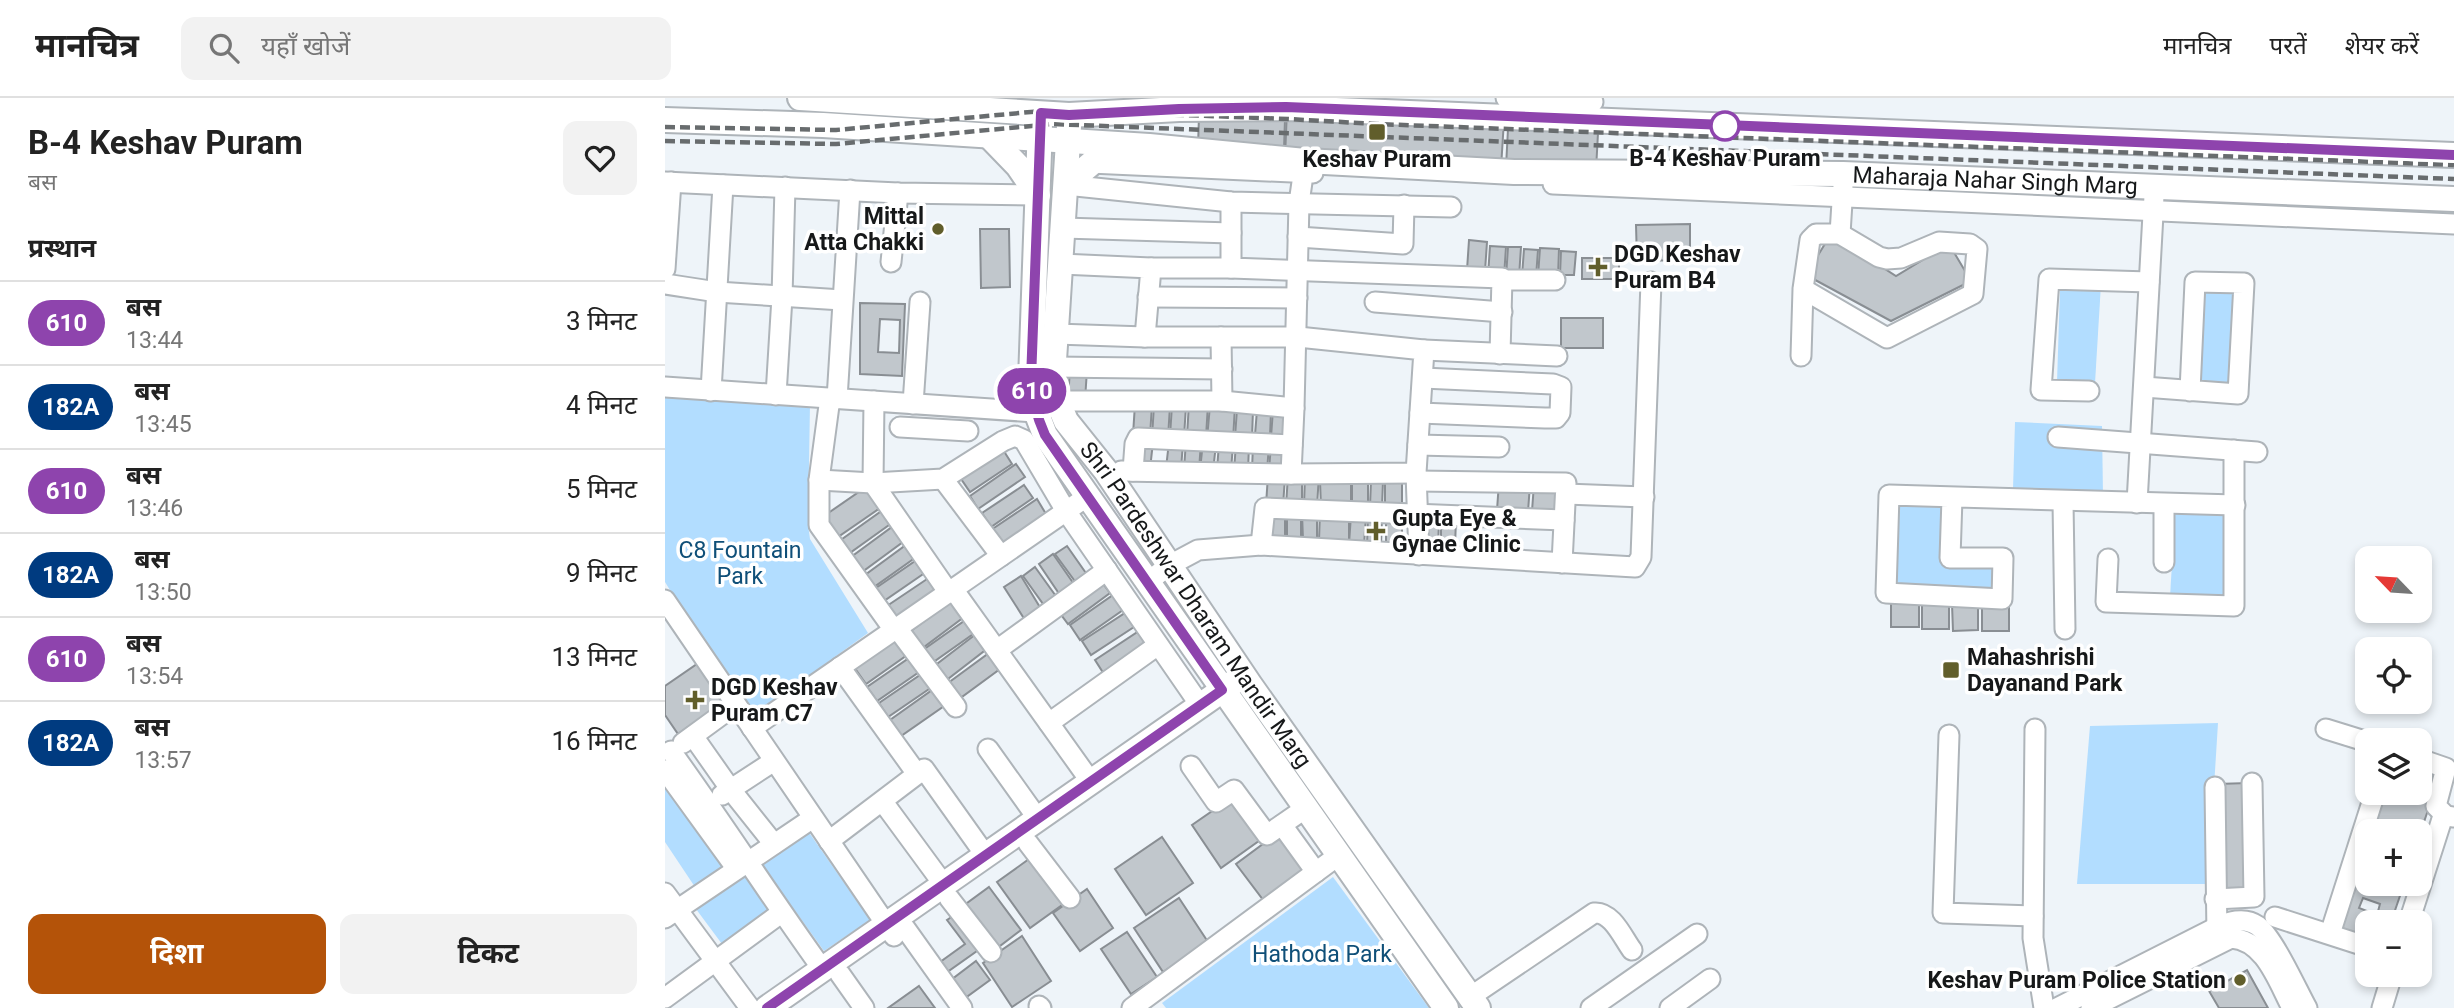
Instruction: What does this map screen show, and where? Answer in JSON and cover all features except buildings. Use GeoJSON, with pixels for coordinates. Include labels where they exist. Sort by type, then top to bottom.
{"type":"FeatureCollection","features":[{"type":"Feature","properties":{"kind":"main road","name":"Maharaja Nahar Singh Marg"},"geometry":{"type":"LineString","coordinates":[[800,98],[1069,115],[1261,103],[2454,155]]}},
{"type":"Feature","properties":{"kind":"main road","name":"Shri Pardeshwar Dharam Mandir Marg"},"geometry":{"type":"LineString","coordinates":[[1041,113],[1031,380],[1035,412],[1045,435],[1447,1008]]}},
{"type":"Feature","properties":{"kind":"main road","name":"Shri Pardeshwar Dharam Mandir Marg"},"geometry":{"type":"LineString","coordinates":[[1069,115],[1054,367],[1055,395],[1066,421],[1106,471],[1168,566],[1474,1003]]}},
{"type":"Feature","properties":{"kind":"main road","name":"Maharaja Nahar Singh Marg"},"geometry":{"type":"LineString","coordinates":[[665,120],[823,125],[1039,139],[1114,144],[1229,161],[1305,167],[1553,178],[1843,185],[2154,198],[2454,199]]}},
{"type":"Feature","properties":{"kind":"main road"},"geometry":{"type":"LineString","coordinates":[[989,136],[1018,166],[1038,195]]}},
{"type":"Feature","properties":{"kind":"main road"},"geometry":{"type":"LineString","coordinates":[[1066,185],[1114,144]]}},
{"type":"Feature","properties":{"kind":"main road"},"geometry":{"type":"LineString","coordinates":[[947,891],[1028,843],[1226,696],[1249,683]]}},
{"type":"Feature","properties":{"kind":"main road"},"geometry":{"type":"LineString","coordinates":[[767,1008],[832,972],[895,930],[947,891],[986,856],[1200,705],[1226,696]]}},
{"type":"Feature","properties":{"kind":"main road"},"geometry":{"type":"LineString","coordinates":[[791,1008],[832,972]]}},
{"type":"Feature","properties":{"kind":"street"},"geometry":{"type":"LineString","coordinates":[[1506,98],[1593,102]]}},
{"type":"Feature","properties":{"kind":"street"},"geometry":{"type":"LineString","coordinates":[[1090,163],[1229,161]]}},
{"type":"Feature","properties":{"kind":"street"},"geometry":{"type":"LineString","coordinates":[[1291,474],[1298,337],[1296,270],[1299,203],[1305,167]]}},
{"type":"Feature","properties":{"kind":"street"},"geometry":{"type":"LineString","coordinates":[[665,269],[668,182],[898,193],[1038,195]]}},
{"type":"Feature","properties":{"kind":"street"},"geometry":{"type":"LineString","coordinates":[[711,391],[723,184]]}},
{"type":"Feature","properties":{"kind":"street"},"geometry":{"type":"LineString","coordinates":[[1066,185],[1231,202],[1451,207]]}},
{"type":"Feature","properties":{"kind":"street"},"geometry":{"type":"LineString","coordinates":[[1840,234],[1843,185]]}},
{"type":"Feature","properties":{"kind":"street"},"geometry":{"type":"LineString","coordinates":[[776,395],[785,187]]}},
{"type":"Feature","properties":{"kind":"street"},"geometry":{"type":"LineString","coordinates":[[851,190],[834,399],[819,480],[819,526],[956,707]]}},
{"type":"Feature","properties":{"kind":"street"},"geometry":{"type":"LineString","coordinates":[[891,262],[898,193]]}},
{"type":"Feature","properties":{"kind":"street"},"geometry":{"type":"LineString","coordinates":[[2137,503],[2154,198],[2454,224]]}},
{"type":"Feature","properties":{"kind":"street"},"geometry":{"type":"LineString","coordinates":[[1230,268],[1231,202]]}},
{"type":"Feature","properties":{"kind":"street"},"geometry":{"type":"LineString","coordinates":[[1298,237],[1403,244],[1403,205]]}},
{"type":"Feature","properties":{"kind":"street"},"geometry":{"type":"LineString","coordinates":[[1063,228],[1231,233]]}},
{"type":"Feature","properties":{"kind":"street"},"geometry":{"type":"LineString","coordinates":[[1801,356],[1803,289],[1810,240],[1819,233],[1840,234],[1887,259],[1901,258],[1940,242],[1970,244],[1977,249],[1973,294],[1888,338],[1803,289]]}},
{"type":"Feature","properties":{"kind":"street"},"geometry":{"type":"LineString","coordinates":[[1061,264],[1469,275],[1500,277],[1502,280],[1555,280]]}},
{"type":"Feature","properties":{"kind":"street"},"geometry":{"type":"LineString","coordinates":[[1145,337],[1151,268]]}},
{"type":"Feature","properties":{"kind":"street"},"geometry":{"type":"LineString","coordinates":[[2089,391],[2041,390],[2049,279],[2149,282]]}},
{"type":"Feature","properties":{"kind":"street"},"geometry":{"type":"LineString","coordinates":[[1500,354],[1502,280]]}},
{"type":"Feature","properties":{"kind":"street"},"geometry":{"type":"LineString","coordinates":[[1148,582],[1168,566],[1198,550],[1261,545],[1635,567],[1641,557],[1651,282]]}},
{"type":"Feature","properties":{"kind":"street"},"geometry":{"type":"LineString","coordinates":[[2144,387],[2190,391],[2238,394],[2243,283],[2195,282],[2190,391]]}},
{"type":"Feature","properties":{"kind":"street"},"geometry":{"type":"LineString","coordinates":[[665,284],[717,292],[842,300]]}},
{"type":"Feature","properties":{"kind":"street"},"geometry":{"type":"LineString","coordinates":[[1148,297],[1297,298]]}},
{"type":"Feature","properties":{"kind":"street"},"geometry":{"type":"LineString","coordinates":[[920,302],[922,404],[931,428]]}},
{"type":"Feature","properties":{"kind":"street"},"geometry":{"type":"LineString","coordinates":[[1375,302],[1502,312]]}},
{"type":"Feature","properties":{"kind":"street"},"geometry":{"type":"LineString","coordinates":[[1056,334],[1298,337],[1424,351],[1557,356]]}},
{"type":"Feature","properties":{"kind":"street"},"geometry":{"type":"LineString","coordinates":[[1221,337],[1222,401]]}},
{"type":"Feature","properties":{"kind":"street"},"geometry":{"type":"LineString","coordinates":[[1419,555],[1417,477],[1424,351]]}},
{"type":"Feature","properties":{"kind":"street"},"geometry":{"type":"LineString","coordinates":[[1054,367],[1222,369]]}},
{"type":"Feature","properties":{"kind":"street"},"geometry":{"type":"LineString","coordinates":[[1420,413],[1556,418],[1560,413],[1561,387],[1553,384],[1423,378]]}},
{"type":"Feature","properties":{"kind":"street"},"geometry":{"type":"LineString","coordinates":[[665,387],[1035,412]]}},
{"type":"Feature","properties":{"kind":"street"},"geometry":{"type":"LineString","coordinates":[[874,401],[873,483],[1091,782]]}},
{"type":"Feature","properties":{"kind":"street"},"geometry":{"type":"LineString","coordinates":[[1058,401],[1222,401],[1294,408]]}},
{"type":"Feature","properties":{"kind":"street"},"geometry":{"type":"LineString","coordinates":[[900,427],[968,430]]}},
{"type":"Feature","properties":{"kind":"street"},"geometry":{"type":"LineString","coordinates":[[819,480],[873,483],[943,479],[1003,441],[1015,436],[1024,440],[1066,512],[1200,705]]}},
{"type":"Feature","properties":{"kind":"street"},"geometry":{"type":"LineString","coordinates":[[2058,437],[2257,452]]}},
{"type":"Feature","properties":{"kind":"street"},"geometry":{"type":"LineString","coordinates":[[1133,471],[1138,438],[1292,445]]}},
{"type":"Feature","properties":{"kind":"street"},"geometry":{"type":"LineString","coordinates":[[1418,445],[1499,447]]}},
{"type":"Feature","properties":{"kind":"street"},"geometry":{"type":"LineString","coordinates":[[2108,559],[2106,602],[2234,606],[2234,450]]}},
{"type":"Feature","properties":{"kind":"street"},"geometry":{"type":"LineString","coordinates":[[1106,471],[1566,482],[1562,563]]}},
{"type":"Feature","properties":{"kind":"street"},"geometry":{"type":"LineString","coordinates":[[943,479],[1001,556]]}},
{"type":"Feature","properties":{"kind":"street"},"geometry":{"type":"LineString","coordinates":[[1566,494],[1644,497]]}},
{"type":"Feature","properties":{"kind":"street"},"geometry":{"type":"LineString","coordinates":[[1952,498],[1950,558],[2003,558],[2002,599],[1886,593],[1889,495],[2235,505]]}},
{"type":"Feature","properties":{"kind":"street"},"geometry":{"type":"LineString","coordinates":[[752,729],[1088,496]]}},
{"type":"Feature","properties":{"kind":"street"},"geometry":{"type":"LineString","coordinates":[[2063,502],[2065,629]]}},
{"type":"Feature","properties":{"kind":"street"},"geometry":{"type":"LineString","coordinates":[[2164,503],[2164,562]]}},
{"type":"Feature","properties":{"kind":"street"},"geometry":{"type":"LineString","coordinates":[[1261,545],[1265,508],[1564,520]]}},
{"type":"Feature","properties":{"kind":"street"},"geometry":{"type":"LineString","coordinates":[[997,650],[1107,570]]}},
{"type":"Feature","properties":{"kind":"street"},"geometry":{"type":"LineString","coordinates":[[665,600],[829,841],[895,930],[962,1008]]}},
{"type":"Feature","properties":{"kind":"street"},"geometry":{"type":"LineString","coordinates":[[1049,723],[1159,645]]}},
{"type":"Feature","properties":{"kind":"street"},"geometry":{"type":"LineString","coordinates":[[841,667],[917,774]]}},
{"type":"Feature","properties":{"kind":"street"},"geometry":{"type":"LineString","coordinates":[[735,705],[667,759],[742,864],[864,1008]]}},
{"type":"Feature","properties":{"kind":"street"},"geometry":{"type":"LineString","coordinates":[[2035,729],[2033,937],[2044,1008]]}},
{"type":"Feature","properties":{"kind":"street"},"geometry":{"type":"LineString","coordinates":[[2326,729],[2355,738]]}},
{"type":"Feature","properties":{"kind":"street"},"geometry":{"type":"LineString","coordinates":[[693,736],[774,844]]}},
{"type":"Feature","properties":{"kind":"street"},"geometry":{"type":"LineString","coordinates":[[1949,736],[1944,913],[2033,916]]}},
{"type":"Feature","properties":{"kind":"street"},"geometry":{"type":"LineString","coordinates":[[988,749],[1038,820]]}},
{"type":"Feature","properties":{"kind":"street"},"geometry":{"type":"LineString","coordinates":[[703,809],[774,761]]}},
{"type":"Feature","properties":{"kind":"street"},"geometry":{"type":"LineString","coordinates":[[2432,763],[2446,768],[2436,806],[2450,816]]}},
{"type":"Feature","properties":{"kind":"street"},"geometry":{"type":"LineString","coordinates":[[1191,766],[1216,802],[1234,790],[1267,835],[1306,808]]}},
{"type":"Feature","properties":{"kind":"street"},"geometry":{"type":"LineString","coordinates":[[829,841],[883,803],[924,769],[986,856]]}},
{"type":"Feature","properties":{"kind":"street"},"geometry":{"type":"LineString","coordinates":[[2215,899],[2254,897],[2252,783]]}},
{"type":"Feature","properties":{"kind":"street"},"geometry":{"type":"LineString","coordinates":[[2215,786],[2217,936]]}},
{"type":"Feature","properties":{"kind":"street"},"geometry":{"type":"LineString","coordinates":[[883,803],[991,952]]}},
{"type":"Feature","properties":{"kind":"street"},"geometry":{"type":"LineString","coordinates":[[2330,934],[2371,805]]}},
{"type":"Feature","properties":{"kind":"street"},"geometry":{"type":"LineString","coordinates":[[2413,910],[2442,819],[2450,816]]}},
{"type":"Feature","properties":{"kind":"street"},"geometry":{"type":"LineString","coordinates":[[671,914],[813,818]]}},
{"type":"Feature","properties":{"kind":"street"},"geometry":{"type":"LineString","coordinates":[[1282,825],[1316,872]]}},
{"type":"Feature","properties":{"kind":"street"},"geometry":{"type":"LineString","coordinates":[[1028,843],[1070,898]]}},
{"type":"Feature","properties":{"kind":"street"},"geometry":{"type":"LineString","coordinates":[[1132,1008],[1339,855]]}},
{"type":"Feature","properties":{"kind":"street"},"geometry":{"type":"LineString","coordinates":[[665,893],[671,914],[715,962],[750,1008]]}},
{"type":"Feature","properties":{"kind":"street"},"geometry":{"type":"LineString","coordinates":[[1474,1003],[1594,913],[1601,912],[1608,916],[1632,950]]}},
{"type":"Feature","properties":{"kind":"street"},"geometry":{"type":"LineString","coordinates":[[668,999],[781,913]]}},
{"type":"Feature","properties":{"kind":"street"},"geometry":{"type":"LineString","coordinates":[[2276,917],[2355,943]]}},
{"type":"Feature","properties":{"kind":"street"},"geometry":{"type":"LineString","coordinates":[[2091,1008],[2217,936],[2229,921],[2245,921],[2258,927],[2270,942],[2308,1008]]}},
{"type":"Feature","properties":{"kind":"street"},"geometry":{"type":"LineString","coordinates":[[1591,1008],[1697,934]]}},
{"type":"Feature","properties":{"kind":"street"},"geometry":{"type":"LineString","coordinates":[[2057,1008],[2217,936],[2242,939],[2251,943],[2265,959],[2292,1008]]}},
{"type":"Feature","properties":{"kind":"street"},"geometry":{"type":"LineString","coordinates":[[1670,1008],[1710,979]]}},
{"type":"Feature","properties":{"kind":"street"},"geometry":{"type":"LineString","coordinates":[[2382,1008],[2388,987]]}},
{"type":"Feature","properties":{"kind":"green space"},"geometry":{"type":"Polygon","coordinates":[[[2247,278],[2242,385],[2199,384],[2203,283],[2247,278]]]}},
{"type":"Feature","properties":{"kind":"green space"},"geometry":{"type":"Polygon","coordinates":[[[2101,284],[2095,383],[2057,382],[2060,289],[2101,284]]]}},
{"type":"Feature","properties":{"kind":"green space","name":"C8 Fountain Park"},"geometry":{"type":"Polygon","coordinates":[[[665,394],[810,404],[810,539],[868,633],[749,719],[665,582],[665,394]]]}},
{"type":"Feature","properties":{"kind":"green space"},"geometry":{"type":"Polygon","coordinates":[[[2015,422],[2102,426],[2103,496],[2013,489],[2015,422]]]}},
{"type":"Feature","properties":{"kind":"green space"},"geometry":{"type":"Polygon","coordinates":[[[1945,502],[1948,549],[2011,553],[2010,594],[1891,592],[1894,503],[1945,502]]]}},
{"type":"Feature","properties":{"kind":"green space"},"geometry":{"type":"Polygon","coordinates":[[[2175,513],[2227,515],[2225,600],[2170,597],[2175,513]]]}},
{"type":"Feature","properties":{"kind":"green space"},"geometry":{"type":"Polygon","coordinates":[[[2218,723],[2208,884],[2077,884],[2090,726],[2218,723]]]}},
{"type":"Feature","properties":{"kind":"green space"},"geometry":{"type":"Polygon","coordinates":[[[665,778],[727,866],[695,887],[665,842],[665,778]]]}},
{"type":"Feature","properties":{"kind":"green space"},"geometry":{"type":"Polygon","coordinates":[[[808,831],[870,920],[824,951],[793,908],[722,944],[696,909],[808,831]]]}},
{"type":"Feature","properties":{"kind":"green space","name":"Hathoda Park"},"geometry":{"type":"Polygon","coordinates":[[[1333,877],[1429,1008],[1166,1008],[1162,1003],[1333,877]]]}},
{"type":"Feature","properties":{"kind":"railway"},"geometry":{"type":"LineString","coordinates":[[665,127],[836,130],[1052,110],[2454,165]]}},
{"type":"Feature","properties":{"kind":"railway"},"geometry":{"type":"LineString","coordinates":[[665,141],[836,144],[1053,124],[2454,179]]}},
{"type":"Feature","properties":{"kind":"bus line","name":"610"},"geometry":{"type":"LineString","coordinates":[[767,1008],[1222,690],[1045,435],[1037,417],[1032,401],[1031,380],[1041,113],[1069,115],[1286,107],[2454,155]]}},
{"type":"Feature","properties":{"kind":"place","name":"B-4 Keshav Puram"},"geometry":{"type":"Point","coordinates":[1725,126]}},
{"type":"Feature","properties":{"kind":"place","name":"Keshav Puram"},"geometry":{"type":"Point","coordinates":[1377,132]}},
{"type":"Feature","properties":{"kind":"place","name":"Mittal Atta Chakki"},"geometry":{"type":"Point","coordinates":[938,229]}},
{"type":"Feature","properties":{"kind":"place","name":"DGD Keshav Puram B4"},"geometry":{"type":"Point","coordinates":[1598,267]}},
{"type":"Feature","properties":{"kind":"place","name":"Gupta Eye & Gynae Clinic"},"geometry":{"type":"Point","coordinates":[1376,531]}},
{"type":"Feature","properties":{"kind":"place","name":"Mahashrishi Dayanand Park"},"geometry":{"type":"Point","coordinates":[1951,670]}},
{"type":"Feature","properties":{"kind":"place","name":"DGD Keshav Puram C7"},"geometry":{"type":"Point","coordinates":[695,700]}},
{"type":"Feature","properties":{"kind":"place","name":"Keshav Puram Police Station"},"geometry":{"type":"Point","coordinates":[2240,980]}}]}
